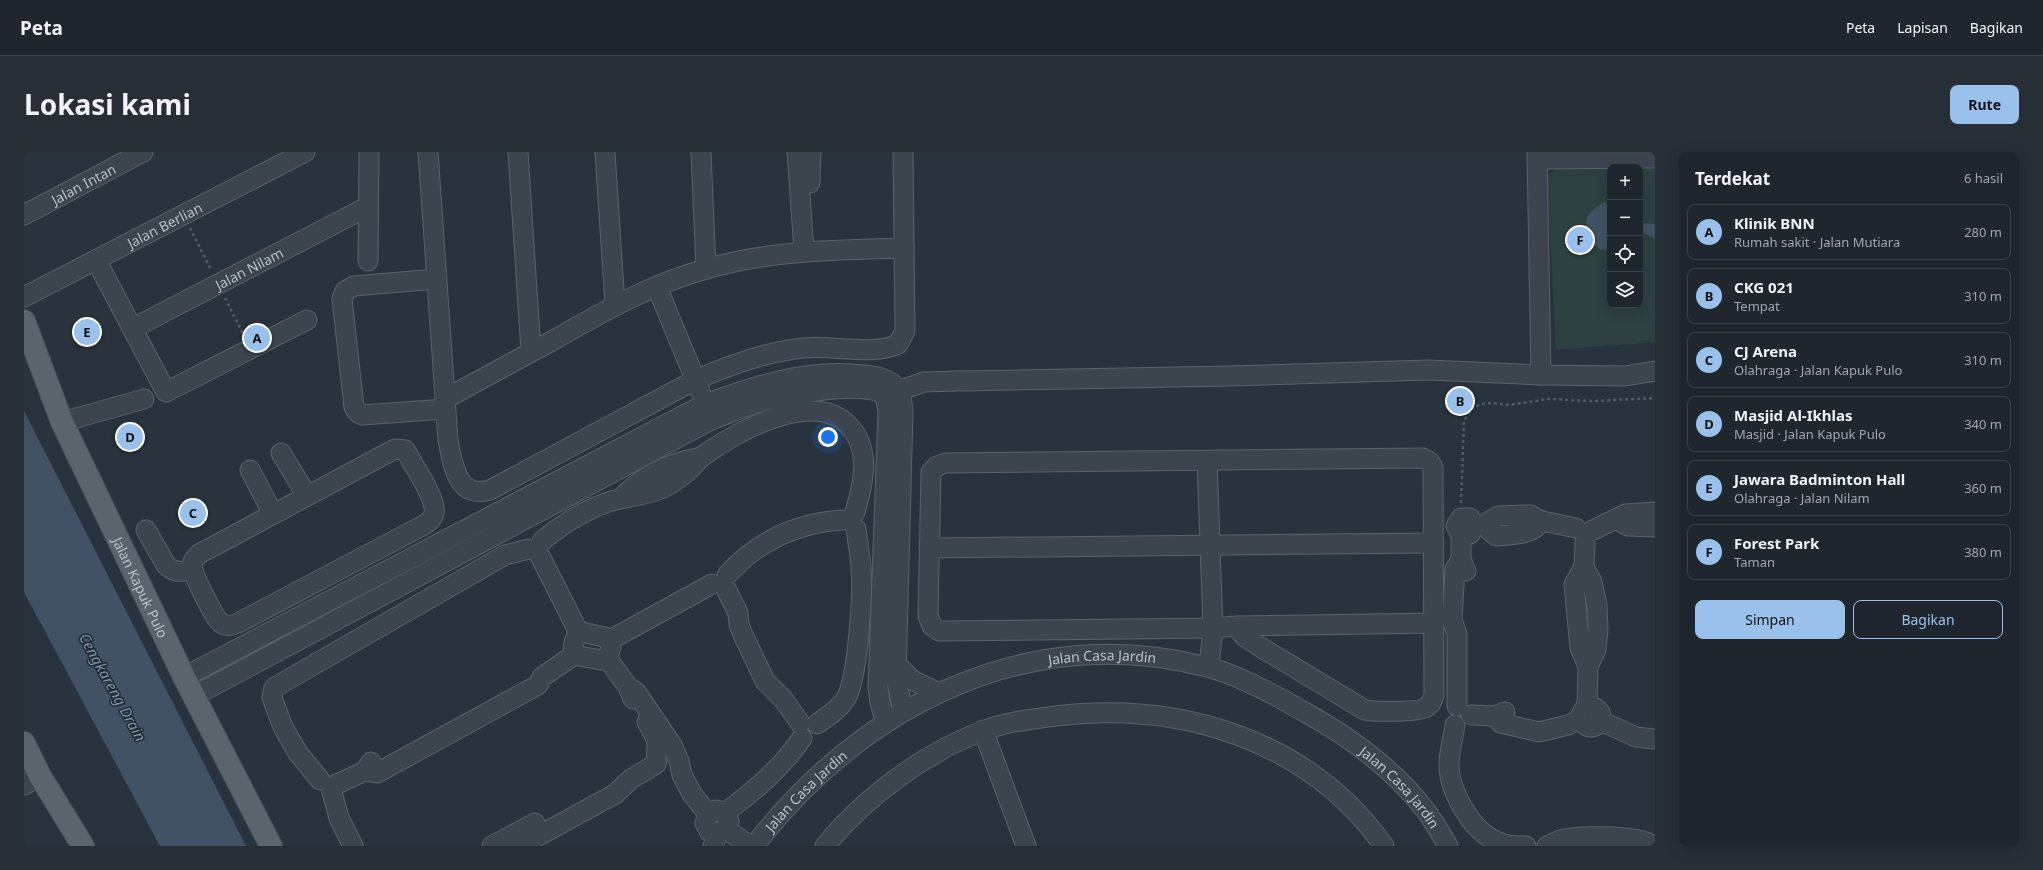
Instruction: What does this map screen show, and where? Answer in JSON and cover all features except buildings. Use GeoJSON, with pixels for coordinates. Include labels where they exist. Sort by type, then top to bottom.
{"type":"FeatureCollection","features":[{"type":"Feature","properties":{"kind":"main road","name":"Jalan Kapuk Pulo"},"geometry":{"type":"LineString","coordinates":[[26,329],[62,422],[184,677],[272,846]]}},
{"type":"Feature","properties":{"kind":"main road"},"geometry":{"type":"LineString","coordinates":[[24,743],[32,781],[83,846]]}},
{"type":"Feature","properties":{"kind":"street","name":"Jalan Intan"},"geometry":{"type":"LineString","coordinates":[[24,215],[143,152]]}},
{"type":"Feature","properties":{"kind":"street","name":"Jalan Berlian"},"geometry":{"type":"LineString","coordinates":[[24,297],[305,152]]}},
{"type":"Feature","properties":{"kind":"street"},"geometry":{"type":"LineString","coordinates":[[368,261],[367,207],[369,152]]}},
{"type":"Feature","properties":{"kind":"street"},"geometry":{"type":"LineString","coordinates":[[428,152],[448,440],[456,471],[466,487],[472,492],[480,493],[490,490],[697,379],[747,360],[787,351],[822,347],[880,349],[898,344],[905,331],[903,152]]}},
{"type":"Feature","properties":{"kind":"street"},"geometry":{"type":"LineString","coordinates":[[518,152],[531,352]]}},
{"type":"Feature","properties":{"kind":"street"},"geometry":{"type":"LineString","coordinates":[[605,152],[614,305]]}},
{"type":"Feature","properties":{"kind":"street"},"geometry":{"type":"LineString","coordinates":[[701,152],[706,269]]}},
{"type":"Feature","properties":{"kind":"street"},"geometry":{"type":"LineString","coordinates":[[797,152],[807,251]]}},
{"type":"Feature","properties":{"kind":"street"},"geometry":{"type":"LineString","coordinates":[[807,251],[811,152]]}},
{"type":"Feature","properties":{"kind":"street"},"geometry":{"type":"LineString","coordinates":[[1541,376],[1537,156],[1655,158]]}},
{"type":"Feature","properties":{"kind":"street","name":"Jalan Nilam"},"geometry":{"type":"LineString","coordinates":[[131,326],[141,324],[367,207]]}},
{"type":"Feature","properties":{"kind":"street"},"geometry":{"type":"LineString","coordinates":[[436,279],[354,286],[345,291],[342,299],[354,407],[357,412],[362,415],[445,404],[531,352],[614,305],[706,269],[758,257],[807,251],[904,248]]}},
{"type":"Feature","properties":{"kind":"street"},"geometry":{"type":"LineString","coordinates":[[96,260],[165,392],[307,320]]}},
{"type":"Feature","properties":{"kind":"street"},"geometry":{"type":"LineString","coordinates":[[657,287],[697,379],[708,412]]}},
{"type":"Feature","properties":{"kind":"street"},"geometry":{"type":"LineString","coordinates":[[892,393],[924,382],[958,380],[1229,376],[1428,370],[1541,376],[1625,376],[1655,371]]}},
{"type":"Feature","properties":{"kind":"street"},"geometry":{"type":"LineString","coordinates":[[194,696],[350,614],[748,388],[787,378],[820,374],[848,373],[879,377],[889,382],[892,393],[903,411],[896,664],[897,689],[903,711]]}},
{"type":"Feature","properties":{"kind":"street"},"geometry":{"type":"LineString","coordinates":[[886,722],[880,703],[878,687],[888,411],[892,393]]}},
{"type":"Feature","properties":{"kind":"street"},"geometry":{"type":"LineString","coordinates":[[62,422],[144,399]]}},
{"type":"Feature","properties":{"kind":"street"},"geometry":{"type":"LineString","coordinates":[[184,677],[340,596],[708,412]]}},
{"type":"Feature","properties":{"kind":"street"},"geometry":{"type":"LineString","coordinates":[[353,846],[339,818],[327,785],[298,752],[283,727],[272,694],[275,687],[279,683],[505,555],[537,549],[580,514],[620,499],[638,497],[664,488],[690,469],[701,457],[735,436],[769,420],[804,412],[829,413],[838,417],[854,431],[859,443],[864,474],[851,520],[861,569],[858,641],[852,684],[845,700],[830,715],[807,728],[783,764],[718,827]]}},
{"type":"Feature","properties":{"kind":"street"},"geometry":{"type":"LineString","coordinates":[[400,449],[405,450],[433,501],[434,515],[424,526],[232,626],[225,625],[216,619],[193,570],[193,561],[199,554],[273,514],[391,451],[400,449]]}},
{"type":"Feature","properties":{"kind":"street"},"geometry":{"type":"LineString","coordinates":[[282,453],[307,496]]}},
{"type":"Feature","properties":{"kind":"street"},"geometry":{"type":"LineString","coordinates":[[1236,626],[1245,637],[1288,665],[1365,710],[1374,712],[1424,709],[1431,704],[1434,696],[1435,623],[1433,468],[1430,462],[1423,458],[945,463],[937,466],[931,472],[928,616],[932,626],[939,631],[1213,628],[1236,626],[1435,623]]}},
{"type":"Feature","properties":{"kind":"street"},"geometry":{"type":"LineString","coordinates":[[1207,461],[1213,628],[1209,667]]}},
{"type":"Feature","properties":{"kind":"street"},"geometry":{"type":"LineString","coordinates":[[250,470],[273,514]]}},
{"type":"Feature","properties":{"kind":"street"},"geometry":{"type":"LineString","coordinates":[[1526,846],[1506,846],[1494,840],[1482,831],[1469,817],[1459,800],[1450,779],[1449,764],[1455,725],[1466,725],[1471,719],[1464,710],[1457,634],[1464,621],[1466,570],[1461,560],[1469,525],[1496,536],[1530,532],[1537,529],[1542,521],[1585,533],[1626,514],[1655,512]]}},
{"type":"Feature","properties":{"kind":"street"},"geometry":{"type":"LineString","coordinates":[[1615,519],[1628,526],[1655,527]]}},
{"type":"Feature","properties":{"kind":"street"},"geometry":{"type":"LineString","coordinates":[[610,640],[722,583],[750,554],[790,531],[807,524],[851,520]]}},
{"type":"Feature","properties":{"kind":"street"},"geometry":{"type":"LineString","coordinates":[[146,530],[166,565],[170,569],[177,571],[193,570]]}},
{"type":"Feature","properties":{"kind":"street"},"geometry":{"type":"LineString","coordinates":[[1584,713],[1588,666],[1580,648],[1574,584],[1584,567],[1585,533]]}},
{"type":"Feature","properties":{"kind":"street"},"geometry":{"type":"LineString","coordinates":[[929,548],[1209,544],[1434,543]]}},
{"type":"Feature","properties":{"kind":"street"},"geometry":{"type":"LineString","coordinates":[[537,549],[579,633],[573,650],[574,655]]}},
{"type":"Feature","properties":{"kind":"street"},"geometry":{"type":"LineString","coordinates":[[329,576],[350,614]]}},
{"type":"Feature","properties":{"kind":"street"},"geometry":{"type":"LineString","coordinates":[[722,583],[738,613],[747,621],[777,674],[783,699],[807,728]]}},
{"type":"Feature","properties":{"kind":"street"},"geometry":{"type":"LineString","coordinates":[[579,633],[605,637],[610,640]]}},
{"type":"Feature","properties":{"kind":"street"},"geometry":{"type":"LineString","coordinates":[[608,659],[610,654],[610,640]]}},
{"type":"Feature","properties":{"kind":"street","name":"Jalan Casa Jardin"},"geometry":{"type":"LineString","coordinates":[[754,846],[768,827],[817,775],[845,751],[903,711],[939,692],[978,677],[1015,666],[1093,655],[1128,654],[1209,667],[1278,697],[1325,723],[1372,758],[1409,791],[1426,812],[1448,846]]}},
{"type":"Feature","properties":{"kind":"street"},"geometry":{"type":"LineString","coordinates":[[327,785],[365,771],[372,762],[519,681],[531,676],[542,676],[574,655],[601,660],[608,659]]}},
{"type":"Feature","properties":{"kind":"street"},"geometry":{"type":"LineString","coordinates":[[608,659],[628,687],[631,696],[655,736],[657,744],[656,764]]}},
{"type":"Feature","properties":{"kind":"street"},"geometry":{"type":"LineString","coordinates":[[896,664],[912,680],[939,692]]}},
{"type":"Feature","properties":{"kind":"street"},"geometry":{"type":"LineString","coordinates":[[628,687],[636,692],[667,738],[676,754],[682,775],[692,794],[718,827],[750,846]]}},
{"type":"Feature","properties":{"kind":"street"},"geometry":{"type":"LineString","coordinates":[[1464,710],[1494,716],[1501,723],[1539,732],[1568,726],[1584,713],[1596,707],[1601,713],[1601,721],[1636,737],[1655,739]]}},
{"type":"Feature","properties":{"kind":"street"},"geometry":{"type":"LineString","coordinates":[[825,846],[836,833],[865,805],[907,771],[943,749],[983,730],[1032,719],[1085,713],[1138,714],[1191,721],[1244,736],[1307,769],[1333,790],[1372,830],[1384,846]]}},
{"type":"Feature","properties":{"kind":"street"},"geometry":{"type":"LineString","coordinates":[[983,730],[1026,846]]}},
{"type":"Feature","properties":{"kind":"street"},"geometry":{"type":"LineString","coordinates":[[656,764],[682,775]]}},
{"type":"Feature","properties":{"kind":"street"},"geometry":{"type":"LineString","coordinates":[[520,846],[615,794],[631,779],[656,764]]}},
{"type":"Feature","properties":{"kind":"street"},"geometry":{"type":"LineString","coordinates":[[492,846],[610,782],[631,779]]}},
{"type":"Feature","properties":{"kind":"street"},"geometry":{"type":"LineString","coordinates":[[327,785],[330,822],[342,846]]}},
{"type":"Feature","properties":{"kind":"street"},"geometry":{"type":"LineString","coordinates":[[1547,846],[1562,839],[1598,837],[1640,840],[1649,842],[1653,846]]}},
{"type":"Feature","properties":{"kind":"path"},"geometry":{"type":"LineString","coordinates":[[1469,525],[1464,422],[1471,409],[1481,404],[1492,403],[1509,405],[1548,399],[1594,401],[1655,398]]}},
{"type":"Feature","properties":{"kind":"green space"},"geometry":{"type":"Polygon","coordinates":[[[1558,169],[1607,169],[1607,308],[1643,308],[1643,169],[1655,169],[1655,342],[1556,350],[1547,175],[1558,169]]]}},
{"type":"Feature","properties":{"kind":"water"},"geometry":{"type":"Polygon","coordinates":[[[1607,201],[1607,249],[1601,250],[1588,236],[1586,222],[1594,209],[1607,201]]]}},
{"type":"Feature","properties":{"kind":"water"},"geometry":{"type":"Polygon","coordinates":[[[1643,223],[1655,224],[1655,239],[1643,233],[1643,223]]]}},
{"type":"Feature","properties":{"kind":"water","name":"Cengkareng Drain"},"geometry":{"type":"Polygon","coordinates":[[[24,411],[246,846],[160,846],[24,592],[24,411]]]}},
{"type":"Feature","properties":{"kind":"waterway"},"geometry":{"type":"LineString","coordinates":[[361,595],[393,579]]}},
{"type":"Feature","properties":{"kind":"waterway"},"geometry":{"type":"LineString","coordinates":[[199,681],[226,665]]}},
{"type":"Feature","properties":{"kind":"place","name":"Forest Park"},"geometry":{"type":"Point","coordinates":[1580,240]}},
{"type":"Feature","properties":{"kind":"place","name":"Jawara Badminton Hall"},"geometry":{"type":"Point","coordinates":[87,332]}},
{"type":"Feature","properties":{"kind":"place","name":"Klinik BNN"},"geometry":{"type":"Point","coordinates":[257,338]}},
{"type":"Feature","properties":{"kind":"place","name":"CKG 021"},"geometry":{"type":"Point","coordinates":[1460,401]}},
{"type":"Feature","properties":{"kind":"place","name":"Masjid Al-Ikhlas"},"geometry":{"type":"Point","coordinates":[130,437]}},
{"type":"Feature","properties":{"kind":"place","name":"CJ Arena"},"geometry":{"type":"Point","coordinates":[193,513]}}]}
